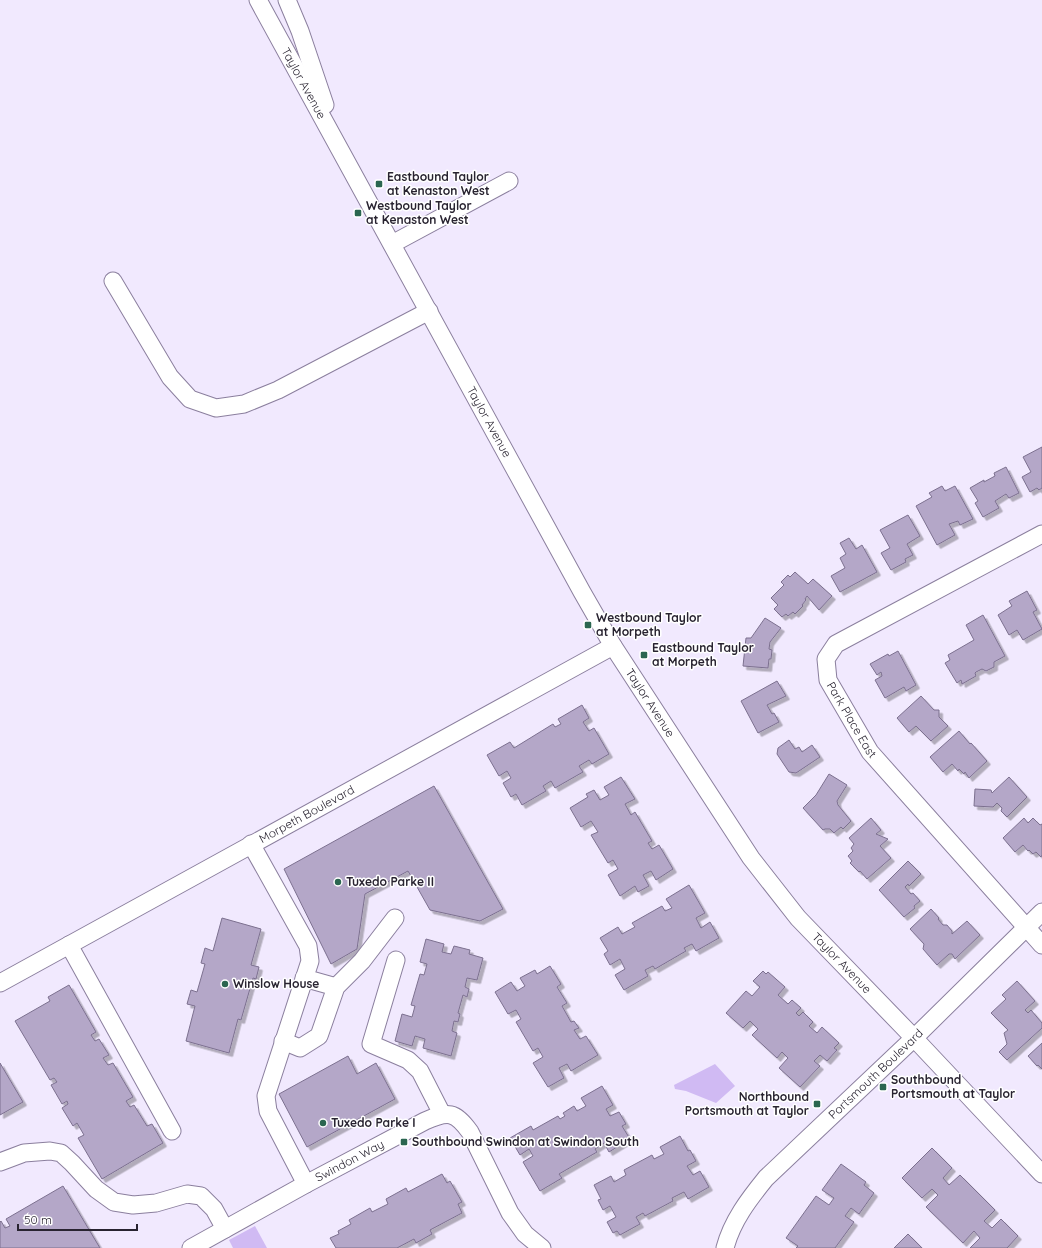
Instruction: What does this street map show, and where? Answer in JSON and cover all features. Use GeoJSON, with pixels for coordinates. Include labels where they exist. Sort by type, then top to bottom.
{"type":"FeatureCollection","features":[{"type":"Feature","properties":{"kind":"street","name":"Taylor Avenue"},"geometry":{"type":"LineString","coordinates":[[258,0],[578,585],[613,646],[751,858],[798,918],[1042,1174]]}},
{"type":"Feature","properties":{"kind":"street","name":"Taylor Avenue"},"geometry":{"type":"LineString","coordinates":[[287,0],[300,31],[317,83],[349,167]]}},
{"type":"Feature","properties":{"kind":"street"},"geometry":{"type":"LineString","coordinates":[[392,244],[509,181]]}},
{"type":"Feature","properties":{"kind":"street"},"geometry":{"type":"LineString","coordinates":[[113,281],[170,377],[190,399],[216,408],[244,404],[278,390],[428,312]]}},
{"type":"Feature","properties":{"kind":"street","name":"Park Place East"},"geometry":{"type":"LineString","coordinates":[[1042,534],[836,644],[826,659],[828,680],[870,752],[1042,945]]}},
{"type":"Feature","properties":{"kind":"street","name":"Morpeth Boulevard"},"geometry":{"type":"LineString","coordinates":[[0,983],[613,646]]}},
{"type":"Feature","properties":{"kind":"street"},"geometry":{"type":"LineString","coordinates":[[251,844],[308,946],[310,961],[266,1096],[268,1111],[306,1184]]}},
{"type":"Feature","properties":{"kind":"street","name":"Portsmouth Boulevard"},"geometry":{"type":"LineString","coordinates":[[725,1248],[733,1224],[751,1196],[766,1178],[914,1038],[1042,912]]}},
{"type":"Feature","properties":{"kind":"street"},"geometry":{"type":"LineString","coordinates":[[284,1041],[300,1048],[319,1036],[336,987],[362,961],[395,918]]}},
{"type":"Feature","properties":{"kind":"street"},"geometry":{"type":"LineString","coordinates":[[69,945],[172,1131]]}},
{"type":"Feature","properties":{"kind":"street"},"geometry":{"type":"LineString","coordinates":[[396,960],[371,1044],[408,1060],[420,1071],[442,1114],[453,1116],[462,1121],[470,1132],[510,1213],[525,1234],[542,1248]]}},
{"type":"Feature","properties":{"kind":"street"},"geometry":{"type":"LineString","coordinates":[[304,978],[336,987]]}},
{"type":"Feature","properties":{"kind":"street","name":"Swindon Way"},"geometry":{"type":"LineString","coordinates":[[191,1248],[306,1184],[425,1121],[442,1114]]}},
{"type":"Feature","properties":{"kind":"street"},"geometry":{"type":"LineString","coordinates":[[0,1162],[24,1153],[50,1151],[61,1153],[96,1189],[114,1202],[133,1205],[156,1203],[187,1194],[201,1196],[214,1209],[225,1229]]}},
{"type":"Feature","properties":{"kind":"shaded area"},"geometry":{"type":"Polygon","coordinates":[[[715,1064],[735,1086],[716,1103],[686,1091],[675,1089],[674,1085],[715,1064]]]}},
{"type":"Feature","properties":{"kind":"shaded area"},"geometry":{"type":"Polygon","coordinates":[[[255,1226],[267,1248],[233,1248],[229,1240],[255,1226]]]}},
{"type":"Feature","properties":{"kind":"building"},"geometry":{"type":"Polygon","coordinates":[[[1042,447],[1042,488],[1039,490],[1037,488],[1030,492],[1022,477],[1031,472],[1023,457],[1042,447]]]}},
{"type":"Feature","properties":{"kind":"building"},"geometry":{"type":"Polygon","coordinates":[[[1006,467],[1019,493],[1009,498],[1006,494],[995,501],[999,508],[983,517],[975,503],[978,501],[970,488],[995,476],[994,473],[1006,467]]]}},
{"type":"Feature","properties":{"kind":"building"},"geometry":{"type":"Polygon","coordinates":[[[942,486],[945,491],[955,486],[973,519],[960,525],[958,521],[949,524],[955,535],[937,545],[916,506],[932,497],[929,493],[942,486]]]}},
{"type":"Feature","properties":{"kind":"building"},"geometry":{"type":"Polygon","coordinates":[[[908,515],[920,536],[907,544],[913,555],[905,559],[906,562],[891,570],[881,553],[890,548],[880,530],[908,515]]]}},
{"type":"Feature","properties":{"kind":"building"},"geometry":{"type":"Polygon","coordinates":[[[849,538],[856,549],[862,545],[877,572],[840,592],[831,576],[845,568],[840,558],[846,554],[840,543],[849,538]]]}},
{"type":"Feature","properties":{"kind":"building"},"geometry":{"type":"Polygon","coordinates":[[[795,572],[808,584],[813,579],[832,596],[819,610],[807,596],[802,605],[803,606],[795,614],[793,612],[788,616],[786,614],[782,617],[774,609],[778,605],[771,598],[784,585],[781,582],[788,575],[790,577],[795,572]]]}},
{"type":"Feature","properties":{"kind":"building"},"geometry":{"type":"Polygon","coordinates":[[[1027,591],[1037,610],[1033,612],[1042,629],[1023,640],[1017,630],[1009,635],[998,615],[1012,606],[1009,601],[1027,591]]]}},
{"type":"Feature","properties":{"kind":"building"},"geometry":{"type":"Polygon","coordinates":[[[983,615],[1005,656],[994,662],[994,667],[986,671],[982,669],[975,673],[976,676],[962,684],[961,680],[957,683],[945,663],[950,660],[948,655],[974,640],[966,625],[983,615]]]}},
{"type":"Feature","properties":{"kind":"building"},"geometry":{"type":"Polygon","coordinates":[[[765,618],[781,628],[770,642],[769,649],[772,650],[768,668],[743,666],[746,638],[751,638],[765,618]]]}},
{"type":"Feature","properties":{"kind":"building"},"geometry":{"type":"Polygon","coordinates":[[[898,651],[916,685],[906,691],[904,687],[885,698],[875,680],[882,676],[881,672],[877,675],[870,664],[888,654],[889,656],[898,651]]]}},
{"type":"Feature","properties":{"kind":"building"},"geometry":{"type":"Polygon","coordinates":[[[777,681],[786,696],[767,705],[779,722],[758,733],[741,701],[777,681]]]}},
{"type":"Feature","properties":{"kind":"building"},"geometry":{"type":"Polygon","coordinates":[[[921,696],[934,710],[939,710],[939,717],[948,726],[931,741],[916,726],[909,732],[897,718],[921,696]]]}},
{"type":"Feature","properties":{"kind":"building"},"geometry":{"type":"Polygon","coordinates":[[[582,705],[589,718],[583,722],[589,731],[594,728],[609,754],[592,764],[589,760],[579,766],[583,772],[555,788],[551,781],[543,786],[546,791],[522,805],[516,794],[511,797],[503,783],[511,778],[507,771],[499,776],[487,755],[510,742],[514,748],[553,724],[555,727],[561,724],[558,719],[582,705]]]}},
{"type":"Feature","properties":{"kind":"building"},"geometry":{"type":"Polygon","coordinates":[[[959,731],[987,761],[969,778],[965,772],[964,774],[959,769],[958,771],[952,764],[943,772],[930,757],[959,731]]]}},
{"type":"Feature","properties":{"kind":"building"},"geometry":{"type":"Polygon","coordinates":[[[789,740],[795,749],[799,747],[802,752],[812,745],[820,757],[796,773],[789,772],[777,754],[778,748],[789,740]]]}},
{"type":"Feature","properties":{"kind":"building"},"geometry":{"type":"Polygon","coordinates":[[[829,774],[847,785],[837,801],[838,805],[851,821],[843,829],[841,827],[834,833],[830,829],[823,830],[803,808],[816,795],[829,774]]]}},
{"type":"Feature","properties":{"kind":"building"},"geometry":{"type":"Polygon","coordinates":[[[621,777],[635,799],[625,804],[631,815],[635,812],[652,841],[648,843],[652,849],[659,845],[673,869],[656,880],[651,871],[643,875],[649,886],[638,892],[635,886],[620,896],[608,875],[618,869],[613,860],[608,863],[591,835],[598,832],[591,821],[581,827],[570,808],[588,797],[586,794],[594,790],[600,800],[609,795],[604,787],[621,777]]]}},
{"type":"Feature","properties":{"kind":"building"},"geometry":{"type":"Polygon","coordinates":[[[1009,777],[1027,797],[1007,817],[1001,811],[1002,808],[997,803],[993,807],[974,806],[975,789],[991,790],[992,793],[1009,777]]]}},
{"type":"Feature","properties":{"kind":"building","name":"Tuxedo Parke II"},"geometry":{"type":"Polygon","coordinates":[[[434,786],[503,909],[480,921],[430,910],[408,871],[365,894],[357,949],[331,964],[284,869],[434,786]]]}},
{"type":"Feature","properties":{"kind":"building"},"geometry":{"type":"Polygon","coordinates":[[[871,818],[881,830],[876,834],[888,839],[880,846],[891,858],[867,879],[850,863],[852,861],[848,856],[853,851],[851,848],[854,844],[849,838],[871,818]]]}},
{"type":"Feature","properties":{"kind":"building"},"geometry":{"type":"Polygon","coordinates":[[[1024,818],[1028,823],[1033,818],[1040,825],[1042,824],[1041,857],[1036,852],[1033,854],[1029,850],[1028,851],[1023,845],[1015,852],[1003,838],[1024,818]]]}},
{"type":"Feature","properties":{"kind":"building"},"geometry":{"type":"Polygon","coordinates":[[[908,861],[921,874],[909,886],[908,884],[905,887],[920,901],[914,906],[915,908],[904,917],[879,890],[908,861]]]}},
{"type":"Feature","properties":{"kind":"building"},"geometry":{"type":"Polygon","coordinates":[[[689,885],[705,913],[696,918],[701,928],[710,922],[719,938],[696,951],[692,944],[684,948],[686,951],[655,969],[653,966],[645,970],[648,976],[624,990],[615,975],[625,969],[620,959],[610,965],[604,954],[608,951],[600,938],[618,927],[622,934],[635,927],[632,923],[662,906],[665,911],[672,908],[666,899],[689,885]]]}},
{"type":"Feature","properties":{"kind":"building"},"geometry":{"type":"Polygon","coordinates":[[[931,909],[943,925],[947,925],[952,931],[952,934],[967,921],[980,935],[955,959],[952,954],[949,954],[937,965],[923,949],[924,944],[910,929],[931,909]]]}},
{"type":"Feature","properties":{"kind":"building","name":"Winslow House"},"geometry":{"type":"Polygon","coordinates":[[[222,918],[261,929],[251,965],[259,967],[256,979],[253,978],[241,1020],[238,1019],[229,1053],[186,1041],[195,1006],[187,1004],[191,990],[197,992],[205,964],[201,963],[205,948],[213,951],[222,918]]]}},
{"type":"Feature","properties":{"kind":"building"},"geometry":{"type":"Polygon","coordinates":[[[426,939],[444,944],[442,952],[451,954],[454,946],[470,950],[469,954],[483,958],[477,980],[467,978],[465,987],[469,989],[467,997],[463,995],[458,1013],[460,1014],[458,1022],[454,1021],[452,1031],[457,1033],[451,1056],[423,1048],[425,1039],[415,1036],[412,1046],[395,1041],[402,1014],[412,1017],[415,1006],[411,1005],[420,974],[424,975],[427,964],[420,962],[426,939]]]}},
{"type":"Feature","properties":{"kind":"building"},"geometry":{"type":"Polygon","coordinates":[[[550,966],[561,984],[557,987],[567,1003],[562,1006],[571,1022],[574,1021],[579,1028],[574,1030],[580,1039],[586,1036],[598,1055],[571,1071],[567,1064],[559,1068],[564,1078],[548,1087],[533,1063],[543,1057],[538,1048],[533,1051],[516,1022],[521,1019],[516,1010],[508,1014],[495,992],[511,982],[517,991],[525,986],[520,978],[535,970],[537,974],[550,966]]]}},
{"type":"Feature","properties":{"kind":"building"},"geometry":{"type":"Polygon","coordinates":[[[763,971],[766,974],[768,972],[785,987],[778,995],[788,1004],[792,1000],[801,1008],[796,1013],[799,1016],[803,1012],[813,1022],[809,1026],[817,1033],[822,1027],[839,1043],[834,1048],[837,1050],[827,1061],[820,1055],[814,1061],[820,1066],[800,1087],[779,1068],[788,1058],[782,1052],[777,1058],[752,1035],[758,1029],[750,1021],[743,1028],[726,1013],[746,991],[752,996],[760,987],[753,981],[763,971]]]}},
{"type":"Feature","properties":{"kind":"building"},"geometry":{"type":"Polygon","coordinates":[[[1017,981],[1035,1001],[1025,1010],[1028,1013],[1031,1010],[1042,1023],[1042,1028],[1007,1060],[999,1052],[1007,1044],[1004,1033],[1008,1030],[991,1013],[1006,999],[1002,995],[1017,981]]]}},
{"type":"Feature","properties":{"kind":"building"},"geometry":{"type":"Polygon","coordinates":[[[69,985],[96,1032],[91,1035],[95,1041],[99,1039],[109,1055],[103,1058],[108,1065],[113,1063],[133,1097],[126,1101],[130,1107],[134,1105],[147,1126],[152,1124],[163,1143],[102,1179],[78,1138],[84,1135],[77,1123],[73,1126],[62,1108],[68,1104],[67,1101],[62,1104],[51,1085],[57,1082],[54,1078],[50,1080],[15,1021],[50,1001],[48,997],[69,985]]]}},
{"type":"Feature","properties":{"kind":"building"},"geometry":{"type":"Polygon","coordinates":[[[1042,1043],[1042,1069],[1038,1065],[1037,1066],[1028,1056],[1042,1043]]]}},
{"type":"Feature","properties":{"kind":"building","name":"Tuxedo Parke I"},"geometry":{"type":"Polygon","coordinates":[[[348,1056],[357,1074],[376,1063],[395,1099],[307,1147],[279,1094],[348,1056]]]}},
{"type":"Feature","properties":{"kind":"building"},"geometry":{"type":"Polygon","coordinates":[[[0,1063],[23,1102],[0,1115],[0,1063]]]}},
{"type":"Feature","properties":{"kind":"building"},"geometry":{"type":"Polygon","coordinates":[[[602,1086],[613,1105],[606,1109],[610,1116],[619,1112],[626,1124],[622,1126],[630,1139],[609,1152],[604,1143],[595,1149],[597,1152],[559,1174],[562,1178],[540,1191],[523,1162],[533,1156],[529,1149],[520,1155],[510,1138],[531,1126],[533,1130],[558,1116],[560,1119],[565,1116],[563,1113],[574,1106],[577,1111],[586,1106],[581,1098],[602,1086]]]}},
{"type":"Feature","properties":{"kind":"building"},"geometry":{"type":"Polygon","coordinates":[[[680,1136],[688,1151],[690,1150],[696,1161],[687,1166],[693,1175],[700,1171],[709,1187],[688,1199],[684,1192],[672,1198],[673,1201],[645,1216],[643,1213],[636,1217],[640,1224],[620,1235],[617,1231],[613,1233],[607,1222],[616,1217],[610,1206],[603,1210],[598,1200],[601,1199],[594,1185],[611,1176],[614,1182],[626,1175],[624,1170],[652,1155],[654,1159],[664,1154],[660,1147],[680,1136]]]}},
{"type":"Feature","properties":{"kind":"building"},"geometry":{"type":"Polygon","coordinates":[[[932,1148],[952,1168],[943,1178],[949,1185],[960,1175],[995,1210],[984,1221],[992,1228],[1001,1219],[1018,1236],[1007,1248],[970,1248],[980,1238],[974,1231],[963,1243],[926,1207],[938,1195],[932,1189],[922,1198],[902,1178],[932,1148]]]}},
{"type":"Feature","properties":{"kind":"building"},"geometry":{"type":"Polygon","coordinates":[[[841,1164],[866,1182],[864,1185],[874,1193],[859,1214],[851,1208],[845,1216],[854,1222],[835,1248],[796,1248],[798,1246],[786,1238],[816,1196],[829,1205],[834,1198],[822,1190],[841,1164]]]}},
{"type":"Feature","properties":{"kind":"building"},"geometry":{"type":"Polygon","coordinates":[[[442,1174],[447,1183],[450,1181],[462,1202],[458,1204],[462,1213],[430,1230],[432,1234],[416,1243],[414,1239],[397,1248],[336,1248],[330,1238],[339,1234],[338,1231],[351,1224],[349,1220],[370,1208],[372,1212],[388,1204],[386,1199],[406,1188],[408,1192],[442,1174]]]}},
{"type":"Feature","properties":{"kind":"building"},"geometry":{"type":"Polygon","coordinates":[[[63,1186],[100,1248],[0,1248],[1,1221],[5,1228],[10,1226],[6,1219],[63,1186]]]}},
{"type":"Feature","properties":{"kind":"building"},"geometry":{"type":"Polygon","coordinates":[[[908,1234],[922,1248],[894,1248],[908,1234]]]}},
{"type":"Feature","properties":{"kind":"place","name":"Eastbound Taylor at Kenaston West"},"geometry":{"type":"Point","coordinates":[379,184]}},
{"type":"Feature","properties":{"kind":"place","name":"Westbound Taylor at Kenaston West"},"geometry":{"type":"Point","coordinates":[358,213]}},
{"type":"Feature","properties":{"kind":"place","name":"Westbound Taylor at Morpeth"},"geometry":{"type":"Point","coordinates":[588,625]}},
{"type":"Feature","properties":{"kind":"place","name":"Eastbound Taylor at Morpeth"},"geometry":{"type":"Point","coordinates":[644,655]}},
{"type":"Feature","properties":{"kind":"place","name":"Tuxedo Parke II"},"geometry":{"type":"Point","coordinates":[338,882]}},
{"type":"Feature","properties":{"kind":"place","name":"Winslow House"},"geometry":{"type":"Point","coordinates":[225,984]}},
{"type":"Feature","properties":{"kind":"place","name":"Southbound Portsmouth at Taylor"},"geometry":{"type":"Point","coordinates":[883,1087]}},
{"type":"Feature","properties":{"kind":"place","name":"Northbound Portsmouth at Taylor"},"geometry":{"type":"Point","coordinates":[817,1104]}},
{"type":"Feature","properties":{"kind":"place","name":"Tuxedo Parke I"},"geometry":{"type":"Point","coordinates":[323,1123]}},
{"type":"Feature","properties":{"kind":"place","name":"Southbound Swindon at Swindon South"},"geometry":{"type":"Point","coordinates":[404,1142]}}]}
